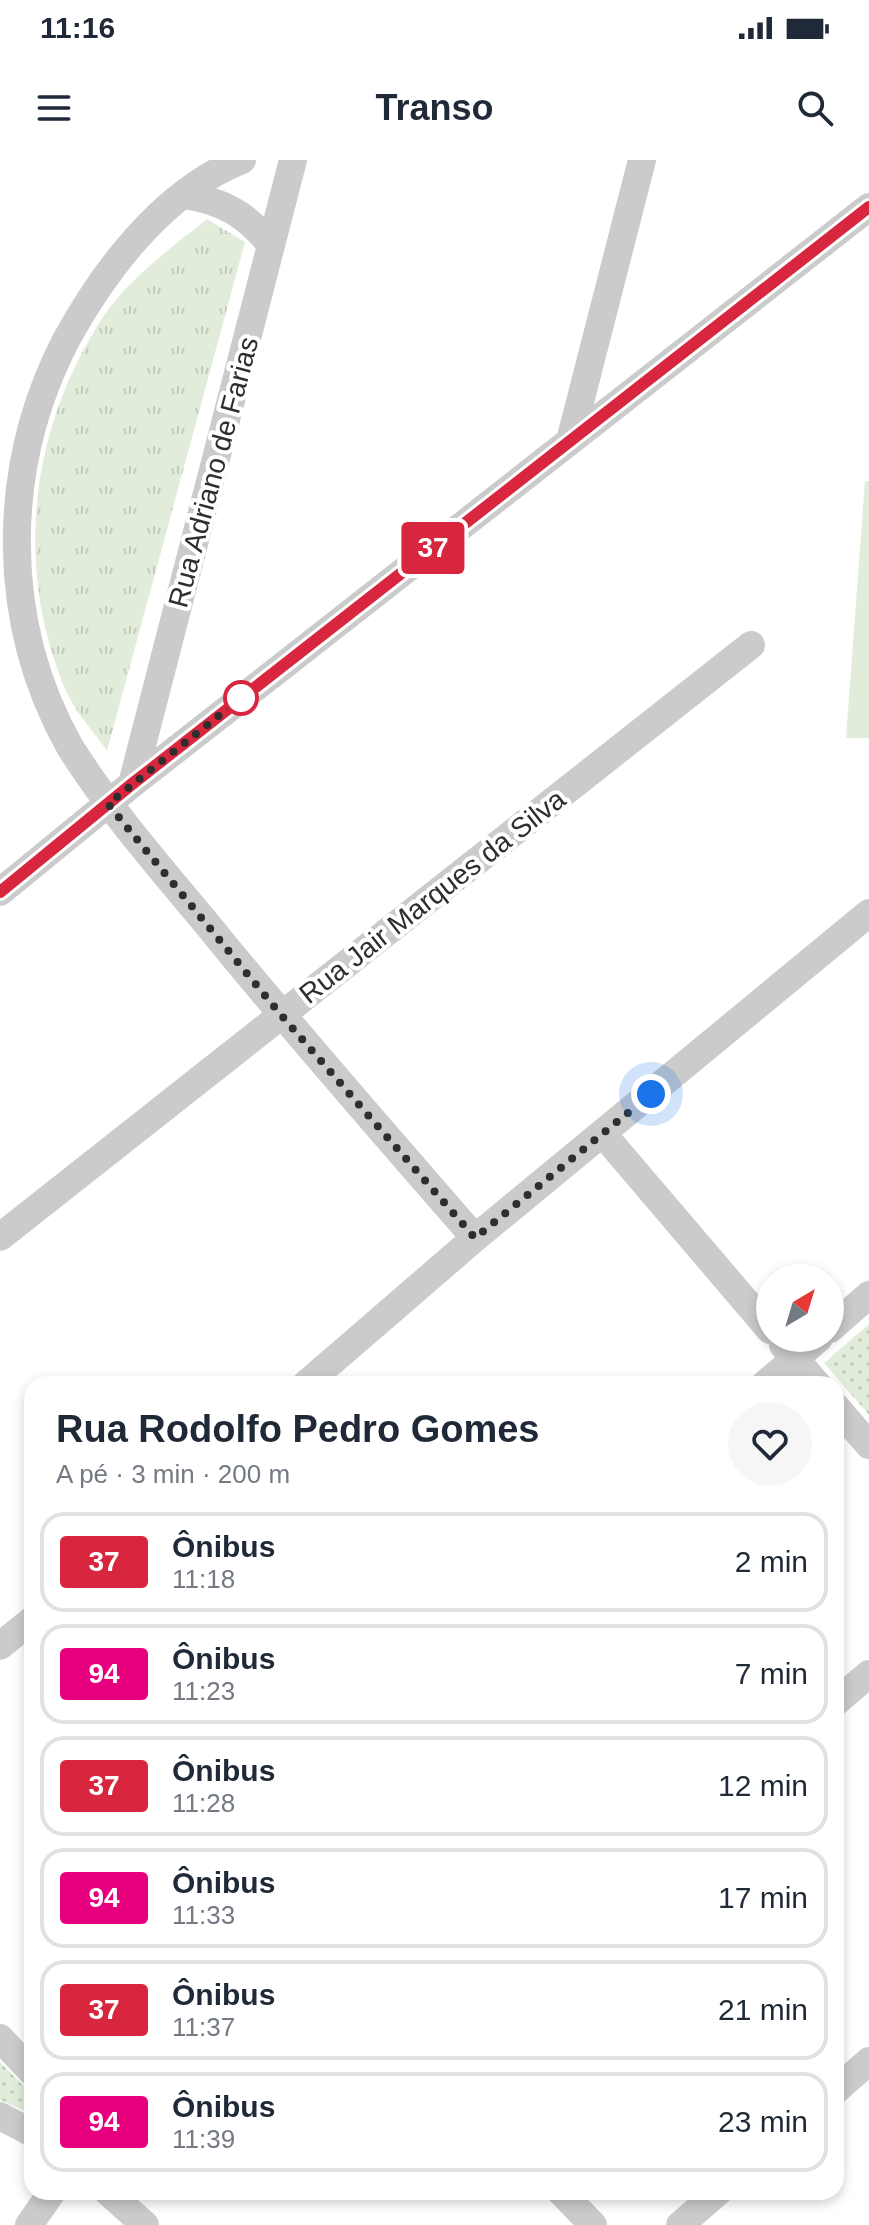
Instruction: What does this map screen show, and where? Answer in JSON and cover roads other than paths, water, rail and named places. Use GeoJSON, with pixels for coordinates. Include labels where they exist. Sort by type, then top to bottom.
{"type":"FeatureCollection","features":[{"type":"Feature","properties":{"kind":"street"},"geometry":{"type":"LineString","coordinates":[[242,160],[207,177],[184,195],[108,271],[80,314],[52,367],[36,409],[15,493],[11,542],[13,584],[28,659],[45,702],[108,804],[281,1015],[475,1238]]}},
{"type":"Feature","properties":{"kind":"street","name":"Rua Adriano de Farias"},"geometry":{"type":"LineString","coordinates":[[132,784],[293,160]]}},
{"type":"Feature","properties":{"kind":"street"},"geometry":{"type":"LineString","coordinates":[[570,441],[642,160]]}},
{"type":"Feature","properties":{"kind":"street"},"geometry":{"type":"LineString","coordinates":[[184,195],[227,205],[255,225],[271,245]]}},
{"type":"Feature","properties":{"kind":"street"},"geometry":{"type":"LineString","coordinates":[[0,892],[132,784],[869,207]]}},
{"type":"Feature","properties":{"kind":"street","name":"Rua Jair Marques da Silva"},"geometry":{"type":"LineString","coordinates":[[0,1237],[751,645]]}},
{"type":"Feature","properties":{"kind":"street"},"geometry":{"type":"LineString","coordinates":[[315,1376],[475,1238],[869,913]]}},
{"type":"Feature","properties":{"kind":"street"},"geometry":{"type":"LineString","coordinates":[[603,1134],[756,1314]]}},
{"type":"Feature","properties":{"kind":"street"},"geometry":{"type":"LineString","coordinates":[[844,1317],[869,1295]]}},
{"type":"Feature","properties":{"kind":"street"},"geometry":{"type":"LineString","coordinates":[[770,1376],[784,1352]]}},
{"type":"Feature","properties":{"kind":"street"},"geometry":{"type":"LineString","coordinates":[[789,1352],[810,1376]]}},
{"type":"Feature","properties":{"kind":"street"},"geometry":{"type":"LineString","coordinates":[[844,1416],[869,1445]]}},
{"type":"Feature","properties":{"kind":"street"},"geometry":{"type":"LineString","coordinates":[[844,1695],[869,1674]]}},
{"type":"Feature","properties":{"kind":"street"},"geometry":{"type":"LineString","coordinates":[[0,2038],[24,2064]]}},
{"type":"Feature","properties":{"kind":"street"},"geometry":{"type":"LineString","coordinates":[[844,2083],[869,2061]]}},
{"type":"Feature","properties":{"kind":"street"},"geometry":{"type":"LineString","coordinates":[[0,2116],[24,2129]]}},
{"type":"Feature","properties":{"kind":"street"},"geometry":{"type":"LineString","coordinates":[[29,2225],[46,2200]]}},
{"type":"Feature","properties":{"kind":"street"},"geometry":{"type":"LineString","coordinates":[[117,2200],[145,2225]]}},
{"type":"Feature","properties":{"kind":"street"},"geometry":{"type":"LineString","coordinates":[[569,2200],[593,2225]]}},
{"type":"Feature","properties":{"kind":"street"},"geometry":{"type":"LineString","coordinates":[[680,2225],[709,2200]]}}]}
